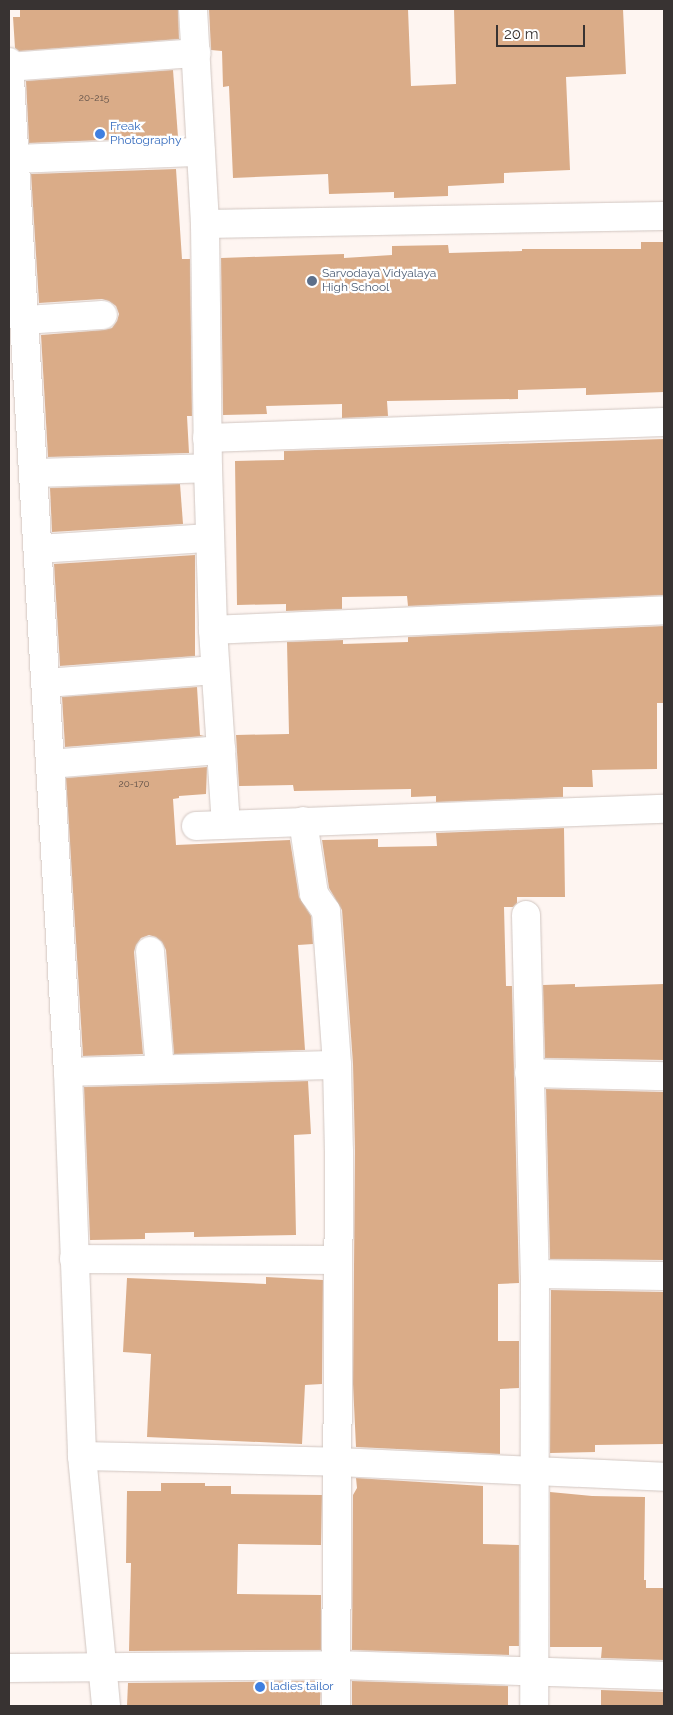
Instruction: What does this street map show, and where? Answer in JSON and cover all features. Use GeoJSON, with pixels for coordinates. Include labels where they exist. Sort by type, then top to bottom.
{"type":"FeatureCollection","features":[{"type":"Feature","properties":{"kind":"street"},"geometry":{"type":"LineString","coordinates":[[193,9],[205,224],[207,438],[213,630],[226,824]]}},
{"type":"Feature","properties":{"kind":"street"},"geometry":{"type":"LineString","coordinates":[[9,67],[196,54]]}},
{"type":"Feature","properties":{"kind":"street"},"geometry":{"type":"LineString","coordinates":[[9,62],[68,1072],[82,1456],[106,1706]]}},
{"type":"Feature","properties":{"kind":"street"},"geometry":{"type":"LineString","coordinates":[[16,159],[201,152]]}},
{"type":"Feature","properties":{"kind":"street"},"geometry":{"type":"LineString","coordinates":[[205,224],[664,216]]}},
{"type":"Feature","properties":{"kind":"street"},"geometry":{"type":"LineString","coordinates":[[25,320],[103,315]]}},
{"type":"Feature","properties":{"kind":"street"},"geometry":{"type":"LineString","coordinates":[[207,438],[664,422]]}},
{"type":"Feature","properties":{"kind":"street"},"geometry":{"type":"LineString","coordinates":[[34,473],[208,468]]}},
{"type":"Feature","properties":{"kind":"street"},"geometry":{"type":"LineString","coordinates":[[38,549],[210,538]]}},
{"type":"Feature","properties":{"kind":"street"},"geometry":{"type":"LineString","coordinates":[[213,630],[664,610]]}},
{"type":"Feature","properties":{"kind":"street"},"geometry":{"type":"LineString","coordinates":[[46,683],[215,670]]}},
{"type":"Feature","properties":{"kind":"street"},"geometry":{"type":"LineString","coordinates":[[50,764],[221,750]]}},
{"type":"Feature","properties":{"kind":"street"},"geometry":{"type":"LineString","coordinates":[[196,826],[664,809]]}},
{"type":"Feature","properties":{"kind":"street"},"geometry":{"type":"LineString","coordinates":[[303,821],[314,894],[326,911],[337,1066],[338,1665],[336,1706]]}},
{"type":"Feature","properties":{"kind":"street"},"geometry":{"type":"LineString","coordinates":[[526,915],[535,1274],[533,1470],[534,1706]]}},
{"type":"Feature","properties":{"kind":"street"},"geometry":{"type":"LineString","coordinates":[[150,951],[160,1069]]}},
{"type":"Feature","properties":{"kind":"street"},"geometry":{"type":"LineString","coordinates":[[68,1072],[337,1066]]}},
{"type":"Feature","properties":{"kind":"street"},"geometry":{"type":"LineString","coordinates":[[529,1073],[664,1076]]}},
{"type":"Feature","properties":{"kind":"street"},"geometry":{"type":"LineString","coordinates":[[74,1259],[338,1260]]}},
{"type":"Feature","properties":{"kind":"street"},"geometry":{"type":"LineString","coordinates":[[535,1274],[664,1276]]}},
{"type":"Feature","properties":{"kind":"street"},"geometry":{"type":"LineString","coordinates":[[82,1456],[338,1462],[664,1477]]}},
{"type":"Feature","properties":{"kind":"street"},"geometry":{"type":"LineString","coordinates":[[9,1668],[338,1665],[664,1676]]}},
{"type":"Feature","properties":{"kind":"building"},"geometry":{"type":"Polygon","coordinates":[[[20,9],[178,9],[179,39],[19,51],[15,48],[13,17],[20,17],[20,9]]]}},
{"type":"Feature","properties":{"kind":"building"},"geometry":{"type":"Polygon","coordinates":[[[209,9],[408,9],[411,86],[456,84],[454,9],[623,9],[626,74],[566,77],[570,170],[504,173],[504,183],[448,186],[448,196],[394,198],[394,192],[329,194],[328,174],[233,178],[229,86],[223,87],[222,51],[211,50],[209,9]]]}},
{"type":"Feature","properties":{"kind":"building"},"geometry":{"type":"Polygon","coordinates":[[[173,70],[178,137],[29,143],[26,81],[173,70]]]}},
{"type":"Feature","properties":{"kind":"building"},"geometry":{"type":"Polygon","coordinates":[[[176,169],[182,259],[190,259],[192,416],[187,416],[189,453],[48,457],[41,335],[112,328],[119,314],[116,306],[102,299],[39,303],[31,174],[176,169]]]}},
{"type":"Feature","properties":{"kind":"building"},"geometry":{"type":"Polygon","coordinates":[[[641,242],[664,242],[664,392],[586,395],[586,388],[518,390],[518,399],[387,401],[388,416],[342,418],[342,404],[266,406],[267,414],[223,415],[221,258],[344,254],[344,258],[392,255],[392,246],[448,245],[449,253],[522,251],[522,249],[641,249],[641,242]]]}},
{"type":"Feature","properties":{"kind":"building"},"geometry":{"type":"Polygon","coordinates":[[[664,439],[664,595],[408,606],[407,596],[342,597],[342,609],[286,611],[286,604],[237,605],[235,461],[284,460],[284,451],[664,439]]]}},
{"type":"Feature","properties":{"kind":"building"},"geometry":{"type":"Polygon","coordinates":[[[180,484],[183,524],[52,532],[50,488],[180,484]]]}},
{"type":"Feature","properties":{"kind":"building"},"geometry":{"type":"Polygon","coordinates":[[[195,555],[195,656],[60,666],[54,564],[195,555]]]}},
{"type":"Feature","properties":{"kind":"building"},"geometry":{"type":"Polygon","coordinates":[[[664,626],[664,703],[657,703],[657,769],[592,770],[593,787],[563,787],[563,797],[436,802],[436,796],[411,797],[411,789],[294,791],[293,785],[239,786],[236,735],[289,734],[287,642],[343,640],[343,644],[408,642],[408,637],[664,626]]]}},
{"type":"Feature","properties":{"kind":"building"},"geometry":{"type":"Polygon","coordinates":[[[197,687],[200,735],[204,736],[65,747],[62,697],[197,687]]]}},
{"type":"Feature","properties":{"kind":"building"},"geometry":{"type":"Polygon","coordinates":[[[207,767],[206,794],[179,796],[179,798],[173,799],[176,845],[290,840],[299,897],[311,916],[313,944],[298,945],[305,1050],[174,1054],[166,950],[162,942],[156,937],[149,935],[141,938],[134,952],[143,1054],[83,1056],[66,778],[207,767]]]}},
{"type":"Feature","properties":{"kind":"building"},"geometry":{"type":"Polygon","coordinates":[[[564,828],[565,897],[517,897],[517,903],[513,907],[504,907],[506,986],[512,986],[519,1283],[498,1284],[498,1341],[519,1341],[519,1388],[500,1389],[500,1454],[356,1447],[353,1384],[355,1151],[353,1064],[342,910],[329,888],[322,840],[378,839],[378,847],[437,846],[436,833],[564,828]]]}},
{"type":"Feature","properties":{"kind":"building"},"geometry":{"type":"Polygon","coordinates":[[[575,984],[575,987],[664,984],[664,1060],[545,1058],[543,985],[575,984]]]}},
{"type":"Feature","properties":{"kind":"building"},"geometry":{"type":"Polygon","coordinates":[[[308,1081],[311,1134],[294,1135],[296,1235],[194,1237],[194,1232],[145,1233],[145,1239],[90,1240],[84,1087],[308,1081]]]}},
{"type":"Feature","properties":{"kind":"building"},"geometry":{"type":"Polygon","coordinates":[[[546,1089],[664,1092],[664,1260],[550,1259],[546,1089]]]}},
{"type":"Feature","properties":{"kind":"building"},"geometry":{"type":"Polygon","coordinates":[[[266,1277],[323,1280],[322,1384],[305,1385],[302,1444],[147,1437],[151,1354],[123,1352],[127,1278],[266,1284],[266,1277]]]}},
{"type":"Feature","properties":{"kind":"building"},"geometry":{"type":"Polygon","coordinates":[[[551,1290],[664,1292],[664,1444],[595,1445],[595,1452],[550,1453],[551,1290]]]}},
{"type":"Feature","properties":{"kind":"building"},"geometry":{"type":"Polygon","coordinates":[[[356,1478],[483,1486],[483,1544],[519,1545],[519,1646],[509,1646],[509,1655],[352,1650],[353,1495],[357,1488],[356,1478]]]}},
{"type":"Feature","properties":{"kind":"building"},"geometry":{"type":"Polygon","coordinates":[[[161,1483],[205,1483],[205,1486],[231,1486],[231,1494],[322,1495],[321,1545],[238,1544],[237,1594],[321,1595],[321,1650],[129,1651],[131,1563],[126,1563],[127,1491],[161,1491],[161,1483]]]}},
{"type":"Feature","properties":{"kind":"building"},"geometry":{"type":"Polygon","coordinates":[[[550,1492],[592,1496],[645,1497],[644,1580],[646,1580],[646,1588],[664,1588],[664,1660],[601,1658],[602,1647],[550,1647],[550,1492]]]}},
{"type":"Feature","properties":{"kind":"building"},"geometry":{"type":"Polygon","coordinates":[[[321,1681],[320,1706],[127,1706],[128,1683],[321,1681]]]}},
{"type":"Feature","properties":{"kind":"building"},"geometry":{"type":"Polygon","coordinates":[[[352,1681],[508,1686],[508,1706],[352,1706],[352,1681]]]}},
{"type":"Feature","properties":{"kind":"building"},"geometry":{"type":"Polygon","coordinates":[[[601,1690],[664,1692],[664,1706],[601,1706],[601,1690]]]}},
{"type":"Feature","properties":{"kind":"place","name":"Freak Photography"},"geometry":{"type":"Point","coordinates":[100,134]}},
{"type":"Feature","properties":{"kind":"place","name":"Sarvodaya Vidyalaya High School"},"geometry":{"type":"Point","coordinates":[312,281]}},
{"type":"Feature","properties":{"kind":"place","name":"ladies tailor"},"geometry":{"type":"Point","coordinates":[260,1687]}}]}
